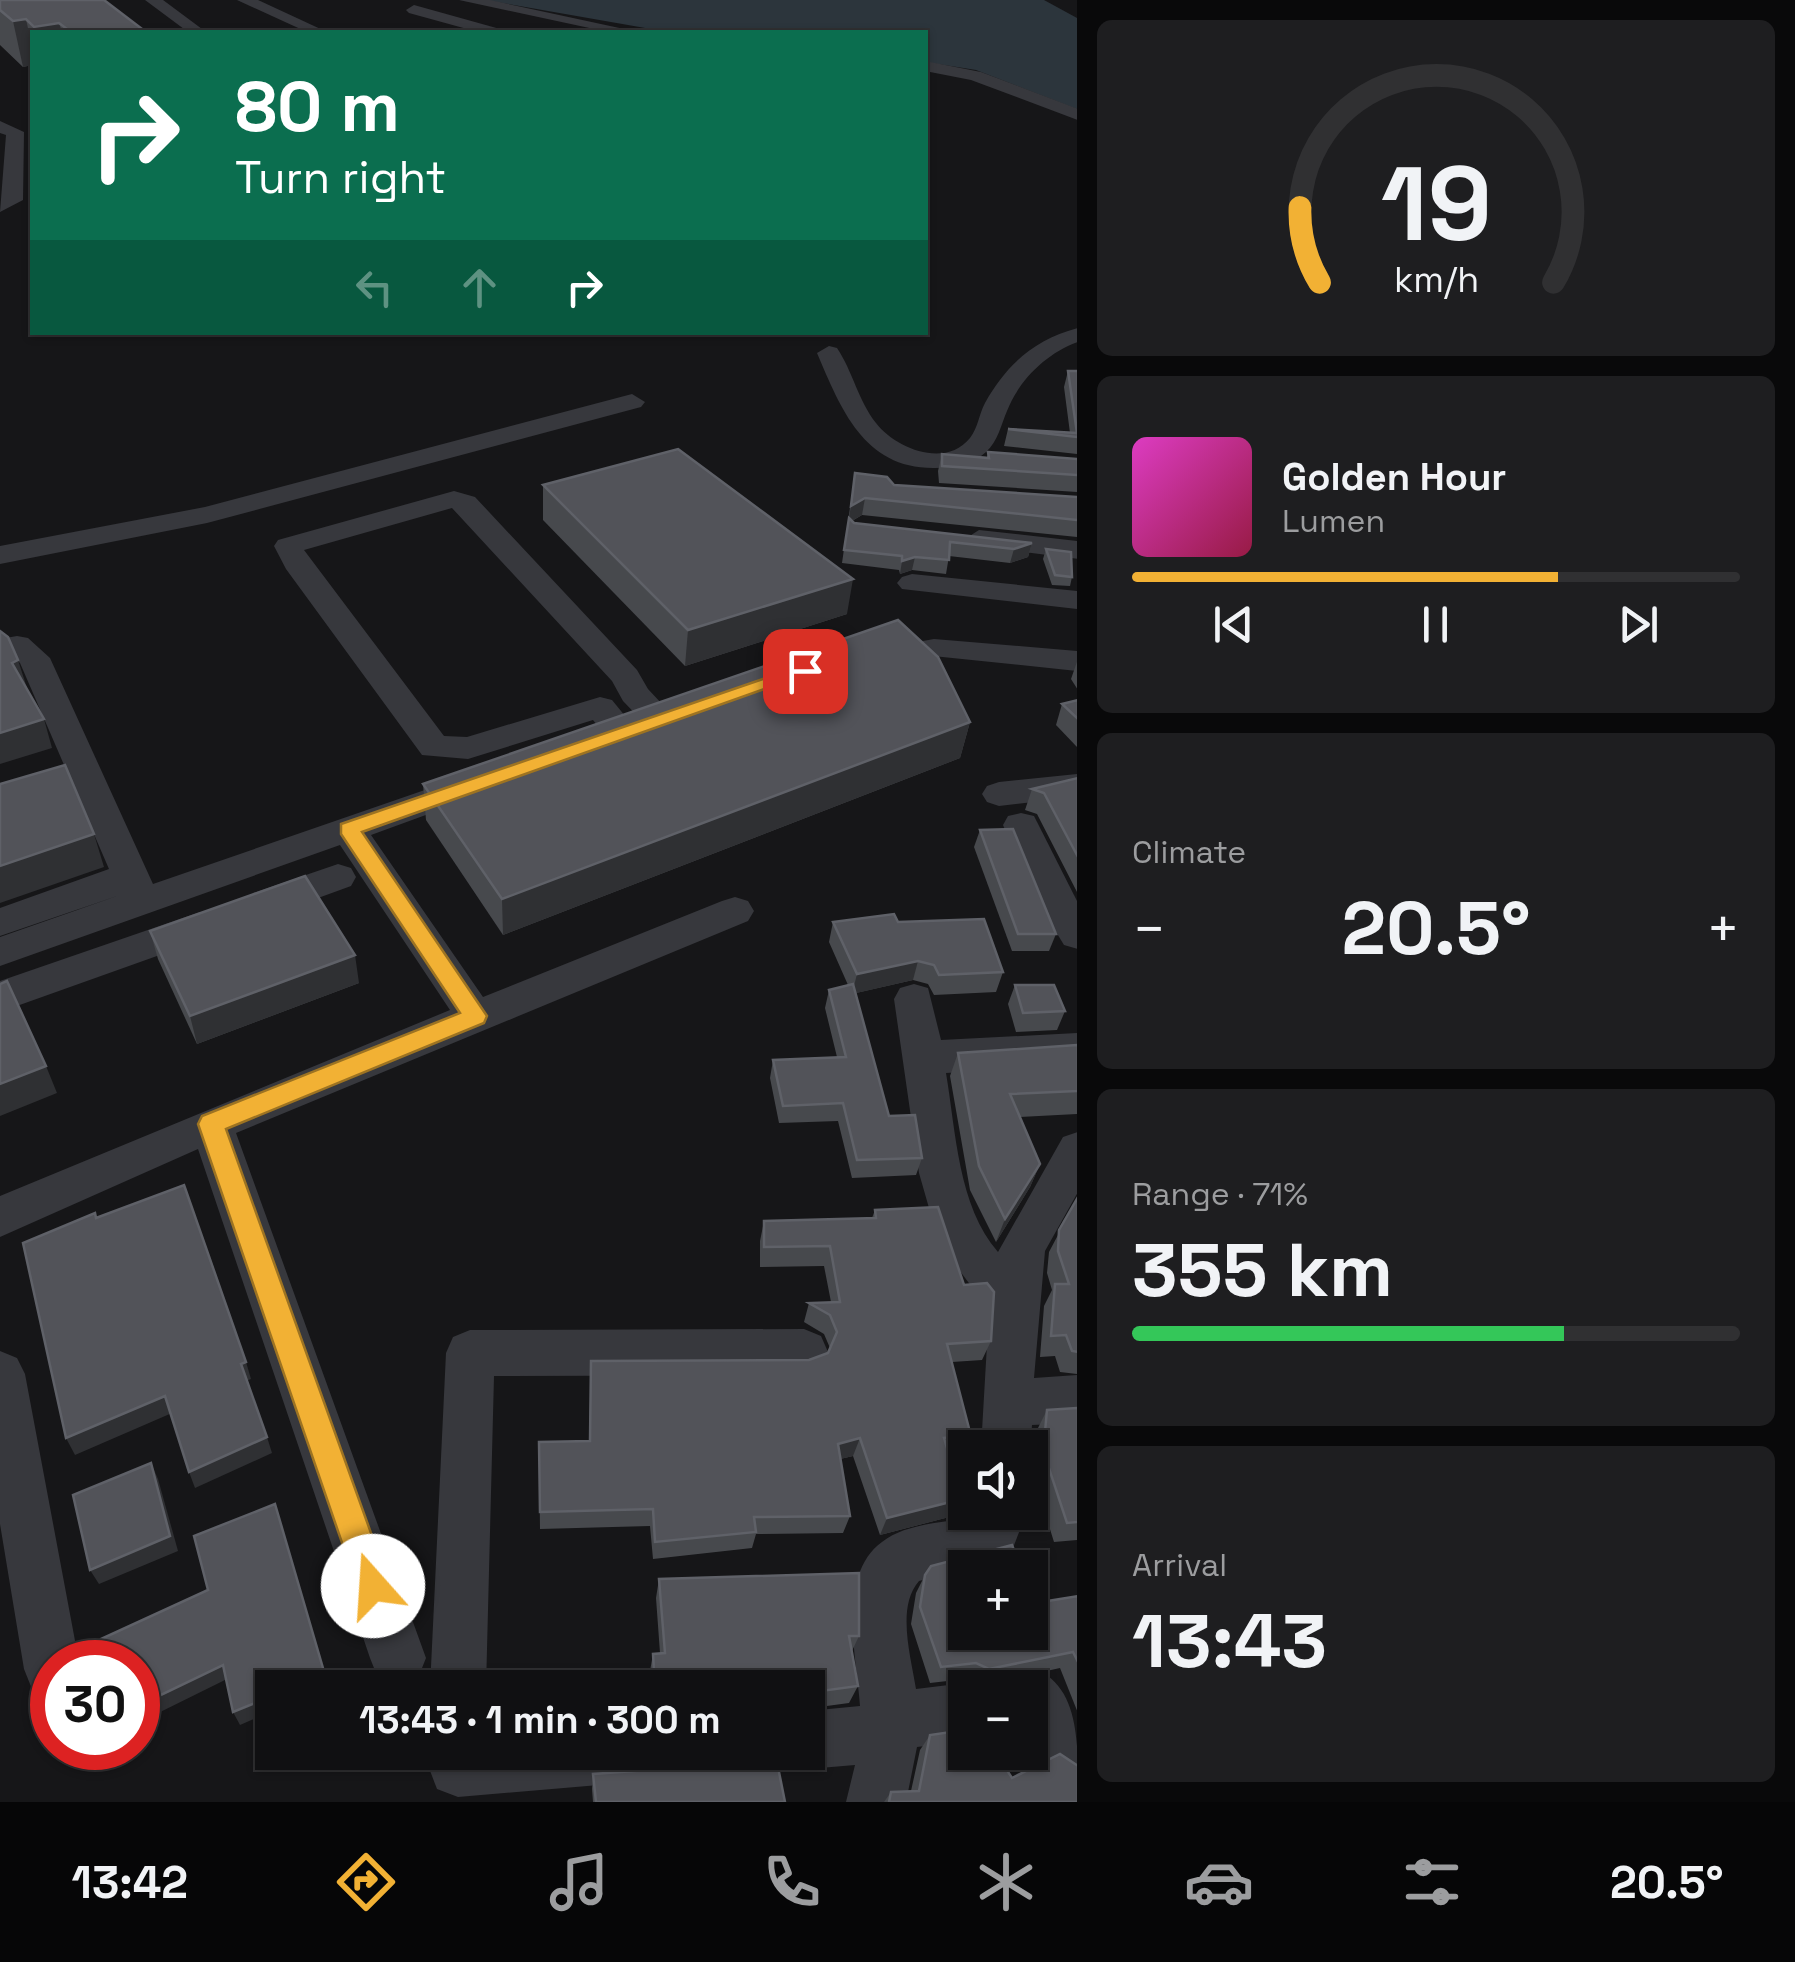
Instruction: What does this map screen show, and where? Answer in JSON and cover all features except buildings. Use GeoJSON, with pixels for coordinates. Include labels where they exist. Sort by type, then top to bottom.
{"type":"FeatureCollection","features":[{"type":"Feature","properties":{"kind":"street"},"geometry":{"type":"LineString","coordinates":[[153,0],[195,30]]}},
{"type":"Feature","properties":{"kind":"street"},"geometry":{"type":"LineString","coordinates":[[245,0],[312,28]]}},
{"type":"Feature","properties":{"kind":"street"},"geometry":{"type":"LineString","coordinates":[[467,0],[620,30]]}},
{"type":"Feature","properties":{"kind":"street"},"geometry":{"type":"LineString","coordinates":[[414,10],[487,30]]}},
{"type":"Feature","properties":{"kind":"street"},"geometry":{"type":"LineString","coordinates":[[274,30],[312,28]]}},
{"type":"Feature","properties":{"kind":"street"},"geometry":{"type":"LineString","coordinates":[[928,67],[976,76],[1077,115]]}},
{"type":"Feature","properties":{"kind":"street"},"geometry":{"type":"LineString","coordinates":[[0,127],[14,132],[13,200],[0,206]]}},
{"type":"Feature","properties":{"kind":"street"},"geometry":{"type":"LineString","coordinates":[[958,458],[979,444],[997,403],[1028,362],[1062,338],[1077,336]]}},
{"type":"Feature","properties":{"kind":"street"},"geometry":{"type":"LineString","coordinates":[[829,352],[867,434],[883,448],[916,460],[1009,461]]}},
{"type":"Feature","properties":{"kind":"street"},"geometry":{"type":"LineString","coordinates":[[0,556],[207,515],[632,402]]}},
{"type":"Feature","properties":{"kind":"street"},"geometry":{"type":"LineString","coordinates":[[409,460],[454,499],[465,503],[626,676],[634,694],[674,715],[611,720],[468,748],[434,747],[290,554],[288,546],[298,540],[454,499]]}},
{"type":"Feature","properties":{"kind":"street"},"geometry":{"type":"LineString","coordinates":[[960,537],[1077,550]]}},
{"type":"Feature","properties":{"kind":"street"},"geometry":{"type":"LineString","coordinates":[[912,584],[1077,600]]}},
{"type":"Feature","properties":{"kind":"street"},"geometry":{"type":"LineString","coordinates":[[0,648],[17,646],[34,658],[136,889]]}},
{"type":"Feature","properties":{"kind":"street"},"geometry":{"type":"LineString","coordinates":[[934,648],[1077,661]]}},
{"type":"Feature","properties":{"kind":"street"},"geometry":{"type":"LineString","coordinates":[[544,760],[611,720],[634,694]]}},
{"type":"Feature","properties":{"kind":"street"},"geometry":{"type":"LineString","coordinates":[[0,922],[136,889],[348,829],[508,772]]}},
{"type":"Feature","properties":{"kind":"street"},"geometry":{"type":"LineString","coordinates":[[52,789],[87,778]]}},
{"type":"Feature","properties":{"kind":"street"},"geometry":{"type":"LineString","coordinates":[[999,794],[1077,785]]}},
{"type":"Feature","properties":{"kind":"street"},"geometry":{"type":"LineString","coordinates":[[1021,825],[1047,886],[1077,932]]}},
{"type":"Feature","properties":{"kind":"street"},"geometry":{"type":"LineString","coordinates":[[348,829],[475,1016]]}},
{"type":"Feature","properties":{"kind":"street"},"geometry":{"type":"LineString","coordinates":[[0,997],[338,877]]}},
{"type":"Feature","properties":{"kind":"street"},"geometry":{"type":"LineString","coordinates":[[0,952],[136,889]]}},
{"type":"Feature","properties":{"kind":"street"},"geometry":{"type":"LineString","coordinates":[[0,1217],[211,1124],[735,911]]}},
{"type":"Feature","properties":{"kind":"street"},"geometry":{"type":"LineString","coordinates":[[914,999],[940,1173],[962,1242],[1013,1304]]}},
{"type":"Feature","properties":{"kind":"street"},"geometry":{"type":"LineString","coordinates":[[920,1058],[1077,1050]]}},
{"type":"Feature","properties":{"kind":"street"},"geometry":{"type":"LineString","coordinates":[[211,1124],[398,1658]]}},
{"type":"Feature","properties":{"kind":"street"},"geometry":{"type":"LineString","coordinates":[[1077,1152],[1022,1248],[1013,1304],[1006,1425],[1077,1399]]}},
{"type":"Feature","properties":{"kind":"street"},"geometry":{"type":"LineString","coordinates":[[459,1670],[470,1352],[804,1352]]}},
{"type":"Feature","properties":{"kind":"street"},"geometry":{"type":"LineString","coordinates":[[0,1374],[47,1640]]}},
{"type":"Feature","properties":{"kind":"street"},"geometry":{"type":"LineString","coordinates":[[876,1802],[889,1727],[879,1602],[886,1573],[904,1558],[966,1549],[990,1540],[994,1530]]}},
{"type":"Feature","properties":{"kind":"street"},"geometry":{"type":"LineString","coordinates":[[1048,1710],[1077,1756]]}},
{"type":"Feature","properties":{"kind":"street"},"geometry":{"type":"LineString","coordinates":[[825,1737],[948,1715]]}},
{"type":"Feature","properties":{"kind":"street"},"geometry":{"type":"LineString","coordinates":[[458,1774],[492,1770]]}},
{"type":"Feature","properties":{"kind":"shaded area"},"geometry":{"type":"Polygon","coordinates":[[[485,0],[1044,0],[1077,18],[1077,109],[976,70],[928,62],[928,30],[657,30],[485,0]]]}},
{"type":"Feature","properties":{"kind":"route"},"geometry":{"type":"LineString","coordinates":[[373,1586],[211,1124],[475,1016],[348,829],[805,671]]}}]}
